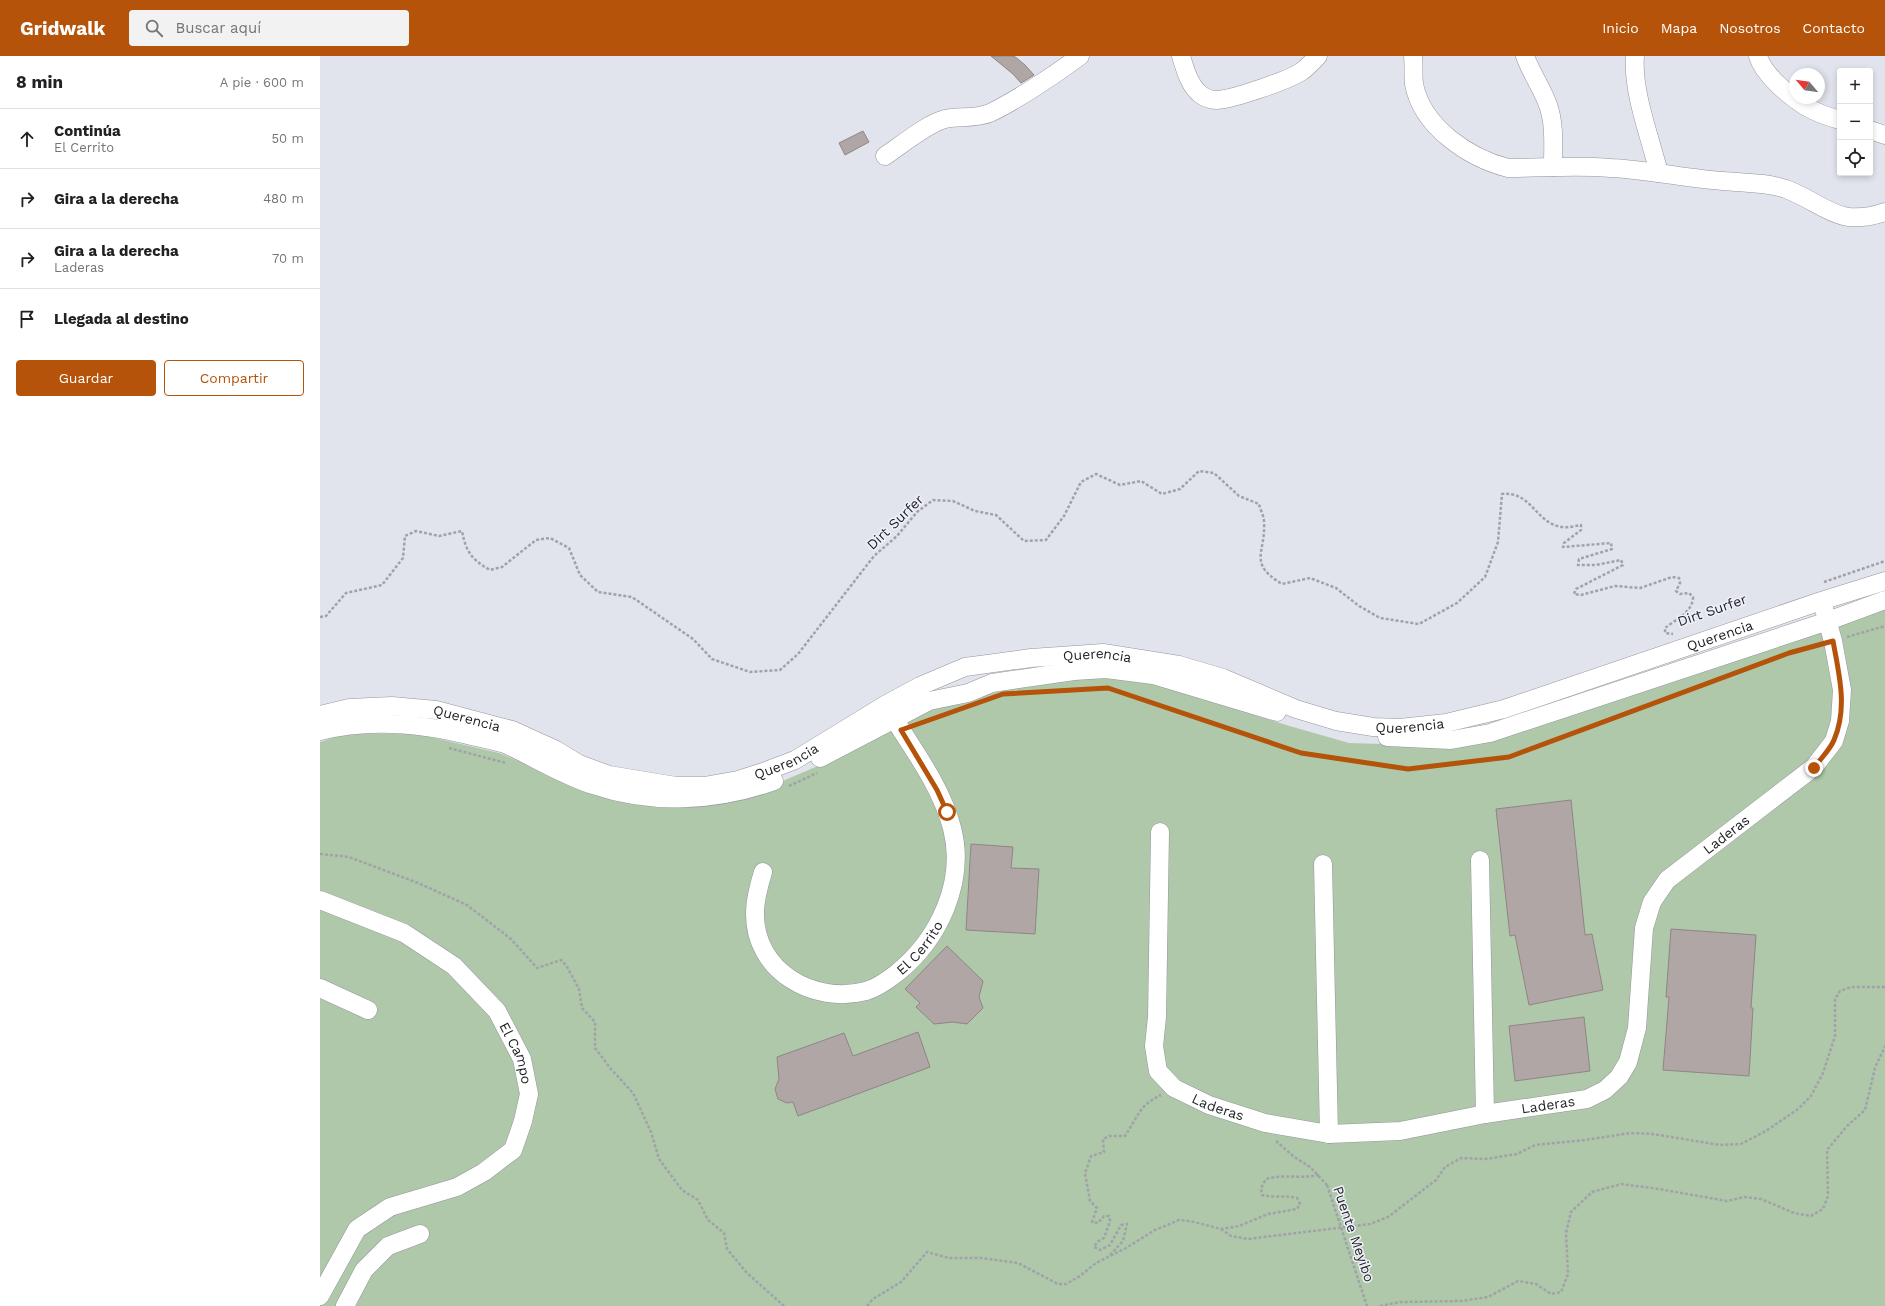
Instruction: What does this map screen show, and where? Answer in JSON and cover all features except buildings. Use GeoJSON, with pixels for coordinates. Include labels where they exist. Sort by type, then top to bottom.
{"type":"FeatureCollection","features":[{"type":"Feature","properties":{"kind":"street"},"geometry":{"type":"LineString","coordinates":[[885,156],[932,124],[943,120],[976,117],[990,113],[1024,93],[1080,56]]}},
{"type":"Feature","properties":{"kind":"street"},"geometry":{"type":"LineString","coordinates":[[1181,56],[1187,75],[1193,86],[1200,94],[1216,100],[1229,98],[1267,86],[1301,72],[1318,56]]}},
{"type":"Feature","properties":{"kind":"street"},"geometry":{"type":"LineString","coordinates":[[1413,56],[1414,84],[1424,108],[1436,126],[1455,142],[1492,164],[1508,168],[1612,168],[1723,181],[1758,183],[1786,189],[1840,216],[1854,219],[1868,218],[1885,212]]}},
{"type":"Feature","properties":{"kind":"street"},"geometry":{"type":"LineString","coordinates":[[1525,56],[1530,70],[1548,105],[1553,134],[1553,167]]}},
{"type":"Feature","properties":{"kind":"street"},"geometry":{"type":"LineString","coordinates":[[1635,56],[1634,67],[1639,100],[1658,173]]}},
{"type":"Feature","properties":{"kind":"street"},"geometry":{"type":"LineString","coordinates":[[1758,56],[1760,62],[1777,84],[1805,106],[1837,119]]}},
{"type":"Feature","properties":{"kind":"street"},"geometry":{"type":"LineString","coordinates":[[1873,131],[1885,136]]}},
{"type":"Feature","properties":{"kind":"street","name":"Querencia"},"geometry":{"type":"LineString","coordinates":[[320,715],[349,708],[392,706],[436,710],[512,730],[556,750],[579,764],[609,775],[676,786],[711,785],[738,780],[766,771],[894,718],[920,686],[965,667],[1031,658],[1103,653],[1179,665],[1223,678],[1296,709],[1353,729],[1400,728],[1446,723],[1504,709],[1820,592],[1885,581]]}},
{"type":"Feature","properties":{"kind":"street","name":"Laderas"},"geometry":{"type":"LineString","coordinates":[[1160,832],[1157,1017],[1154,1046],[1158,1071],[1174,1088],[1209,1105],[1265,1123],[1329,1134],[1400,1130],[1485,1114],[1587,1099],[1605,1090],[1619,1077],[1628,1062],[1637,1028],[1644,928],[1652,902],[1667,880],[1814,768],[1834,741],[1840,721],[1842,690],[1833,641],[1820,592]]}},
{"type":"Feature","properties":{"kind":"street","name":"Querencia"},"geometry":{"type":"LineString","coordinates":[[320,731],[356,725],[427,726],[504,744],[592,785],[619,792],[677,799],[725,795],[750,790],[775,780],[929,701],[968,693],[992,683],[1074,671],[1106,669],[1153,675],[1190,685],[1313,724],[1353,729],[1411,740],[1451,740],[1490,732],[1828,621],[1885,600]]}},
{"type":"Feature","properties":{"kind":"street","name":"El Cerrito"},"geometry":{"type":"LineString","coordinates":[[762,872],[754,914],[758,935],[767,955],[777,969],[790,979],[803,986],[820,992],[836,995],[849,994],[867,991],[881,984],[910,963],[936,928],[948,904],[956,866],[952,830],[947,812],[937,790],[894,718]]}},
{"type":"Feature","properties":{"kind":"street"},"geometry":{"type":"LineString","coordinates":[[1480,860],[1485,1114]]}},
{"type":"Feature","properties":{"kind":"street"},"geometry":{"type":"LineString","coordinates":[[1323,864],[1329,1134]]}},
{"type":"Feature","properties":{"kind":"street","name":"El Campo"},"geometry":{"type":"LineString","coordinates":[[320,900],[404,933],[454,966],[497,1011],[522,1059],[529,1094],[524,1121],[514,1150],[484,1172],[457,1187],[390,1207],[357,1229],[320,1296]]}},
{"type":"Feature","properties":{"kind":"street"},"geometry":{"type":"LineString","coordinates":[[320,988],[368,1010]]}},
{"type":"Feature","properties":{"kind":"street"},"geometry":{"type":"LineString","coordinates":[[345,1306],[364,1270],[388,1246],[420,1234]]}},
{"type":"Feature","properties":{"kind":"path","name":"Dirt Surfer"},"geometry":{"type":"LineString","coordinates":[[320,617],[326,616],[346,593],[382,585],[403,558],[405,536],[416,531],[439,536],[462,531],[465,546],[476,562],[490,570],[502,567],[536,540],[550,538],[569,548],[580,575],[598,592],[632,597],[693,639],[712,659],[750,672],[780,670],[798,654],[874,556],[897,536],[917,512],[933,500],[953,501],[975,511],[996,515],[1024,541],[1046,540],[1064,516],[1081,482],[1096,474],[1120,485],[1142,481],[1162,494],[1180,489],[1199,471],[1214,474],[1239,496],[1259,504],[1264,521],[1260,563],[1269,576],[1282,584],[1310,578],[1336,588],[1359,606],[1380,618],[1419,624],[1457,603],[1485,577],[1498,542],[1502,494],[1511,493],[1523,498],[1547,521],[1562,527],[1580,525],[1581,530],[1564,542],[1563,547],[1611,544],[1612,549],[1579,559],[1578,565],[1596,565],[1621,560],[1623,564],[1576,588],[1574,594],[1581,595],[1615,586],[1640,588],[1672,577],[1679,578],[1680,583],[1676,591],[1680,594],[1689,593],[1693,598],[1693,603],[1690,609],[1665,628],[1665,633],[1672,634],[1679,632]]}},
{"type":"Feature","properties":{"kind":"path"},"geometry":{"type":"LineString","coordinates":[[1820,592],[1885,561]]}},
{"type":"Feature","properties":{"kind":"path"},"geometry":{"type":"LineString","coordinates":[[1056,691],[1108,688],[1301,753],[1408,769],[1509,757],[1789,653],[1885,626]]}},
{"type":"Feature","properties":{"kind":"path"},"geometry":{"type":"LineString","coordinates":[[894,718],[945,715]]}},
{"type":"Feature","properties":{"kind":"path"},"geometry":{"type":"LineString","coordinates":[[448,748],[509,765]]}},
{"type":"Feature","properties":{"kind":"path"},"geometry":{"type":"LineString","coordinates":[[782,789],[823,770]]}},
{"type":"Feature","properties":{"kind":"path"},"geometry":{"type":"LineString","coordinates":[[320,854],[349,857],[418,883],[467,905],[511,939],[537,968],[560,960],[566,965],[579,989],[582,1008],[595,1022],[595,1048],[611,1069],[633,1093],[651,1132],[659,1159],[682,1190],[698,1200],[708,1220],[724,1233],[727,1249],[747,1273],[784,1306]]}},
{"type":"Feature","properties":{"kind":"path"},"geometry":{"type":"LineString","coordinates":[[867,1306],[873,1299],[901,1282],[927,1252],[949,1258],[981,1258],[1018,1263],[1058,1284],[1066,1284],[1080,1276],[1096,1263],[1126,1248],[1155,1230],[1179,1220],[1190,1221],[1221,1229],[1231,1236],[1248,1239],[1370,1224],[1388,1217],[1436,1180],[1444,1167],[1461,1158],[1486,1158],[1517,1154],[1536,1144],[1585,1140],[1631,1132],[1653,1134],[1720,1145],[1741,1144],[1766,1131],[1798,1110],[1811,1096],[1822,1073],[1835,1036],[1835,999],[1840,991],[1851,987],[1885,987]]}},
{"type":"Feature","properties":{"kind":"path"},"geometry":{"type":"LineString","coordinates":[[1380,1306],[1400,1302],[1462,1302],[1488,1297],[1518,1281],[1536,1284],[1551,1294],[1561,1292],[1568,1274],[1566,1232],[1571,1212],[1592,1192],[1621,1184],[1727,1201],[1744,1197],[1761,1199],[1794,1213],[1811,1216],[1823,1209],[1828,1196],[1827,1150],[1847,1126],[1865,1110],[1875,1068],[1885,1046]]}},
{"type":"Feature","properties":{"kind":"path"},"geometry":{"type":"LineString","coordinates":[[1109,1257],[1123,1241],[1127,1224],[1121,1225],[1110,1246],[1100,1250],[1094,1247],[1097,1242],[1104,1238],[1110,1221],[1109,1216],[1104,1216],[1098,1223],[1092,1222],[1097,1208],[1090,1201],[1085,1173],[1091,1156],[1104,1152],[1103,1139],[1109,1136],[1125,1136],[1139,1111],[1149,1100],[1174,1088]]}},
{"type":"Feature","properties":{"kind":"path","name":"Puente Meyibo"},"geometry":{"type":"LineString","coordinates":[[1265,1123],[1272,1137],[1293,1156],[1310,1167],[1327,1185],[1367,1306]]}},
{"type":"Feature","properties":{"kind":"path"},"geometry":{"type":"LineString","coordinates":[[1221,1229],[1239,1226],[1268,1214],[1297,1209],[1300,1204],[1297,1198],[1287,1196],[1271,1197],[1262,1195],[1261,1188],[1266,1179],[1280,1175],[1308,1177],[1319,1175]]}},
{"type":"Feature","properties":{"kind":"green space"},"geometry":{"type":"Polygon","coordinates":[[[1885,604],[1885,1306],[320,1306],[320,742],[350,733],[418,734],[499,753],[588,790],[755,793],[820,765],[925,710],[1028,684],[1101,676],[1163,685],[1286,725],[1349,743],[1446,746],[1885,604]]]}},
{"type":"Feature","properties":{"kind":"route"},"geometry":{"type":"LineString","coordinates":[[947,812],[937,790],[901,730],[1003,694],[1108,688],[1301,753],[1408,769],[1509,757],[1789,653],[1833,641],[1842,690],[1840,721],[1834,741],[1814,768]]}}]}
